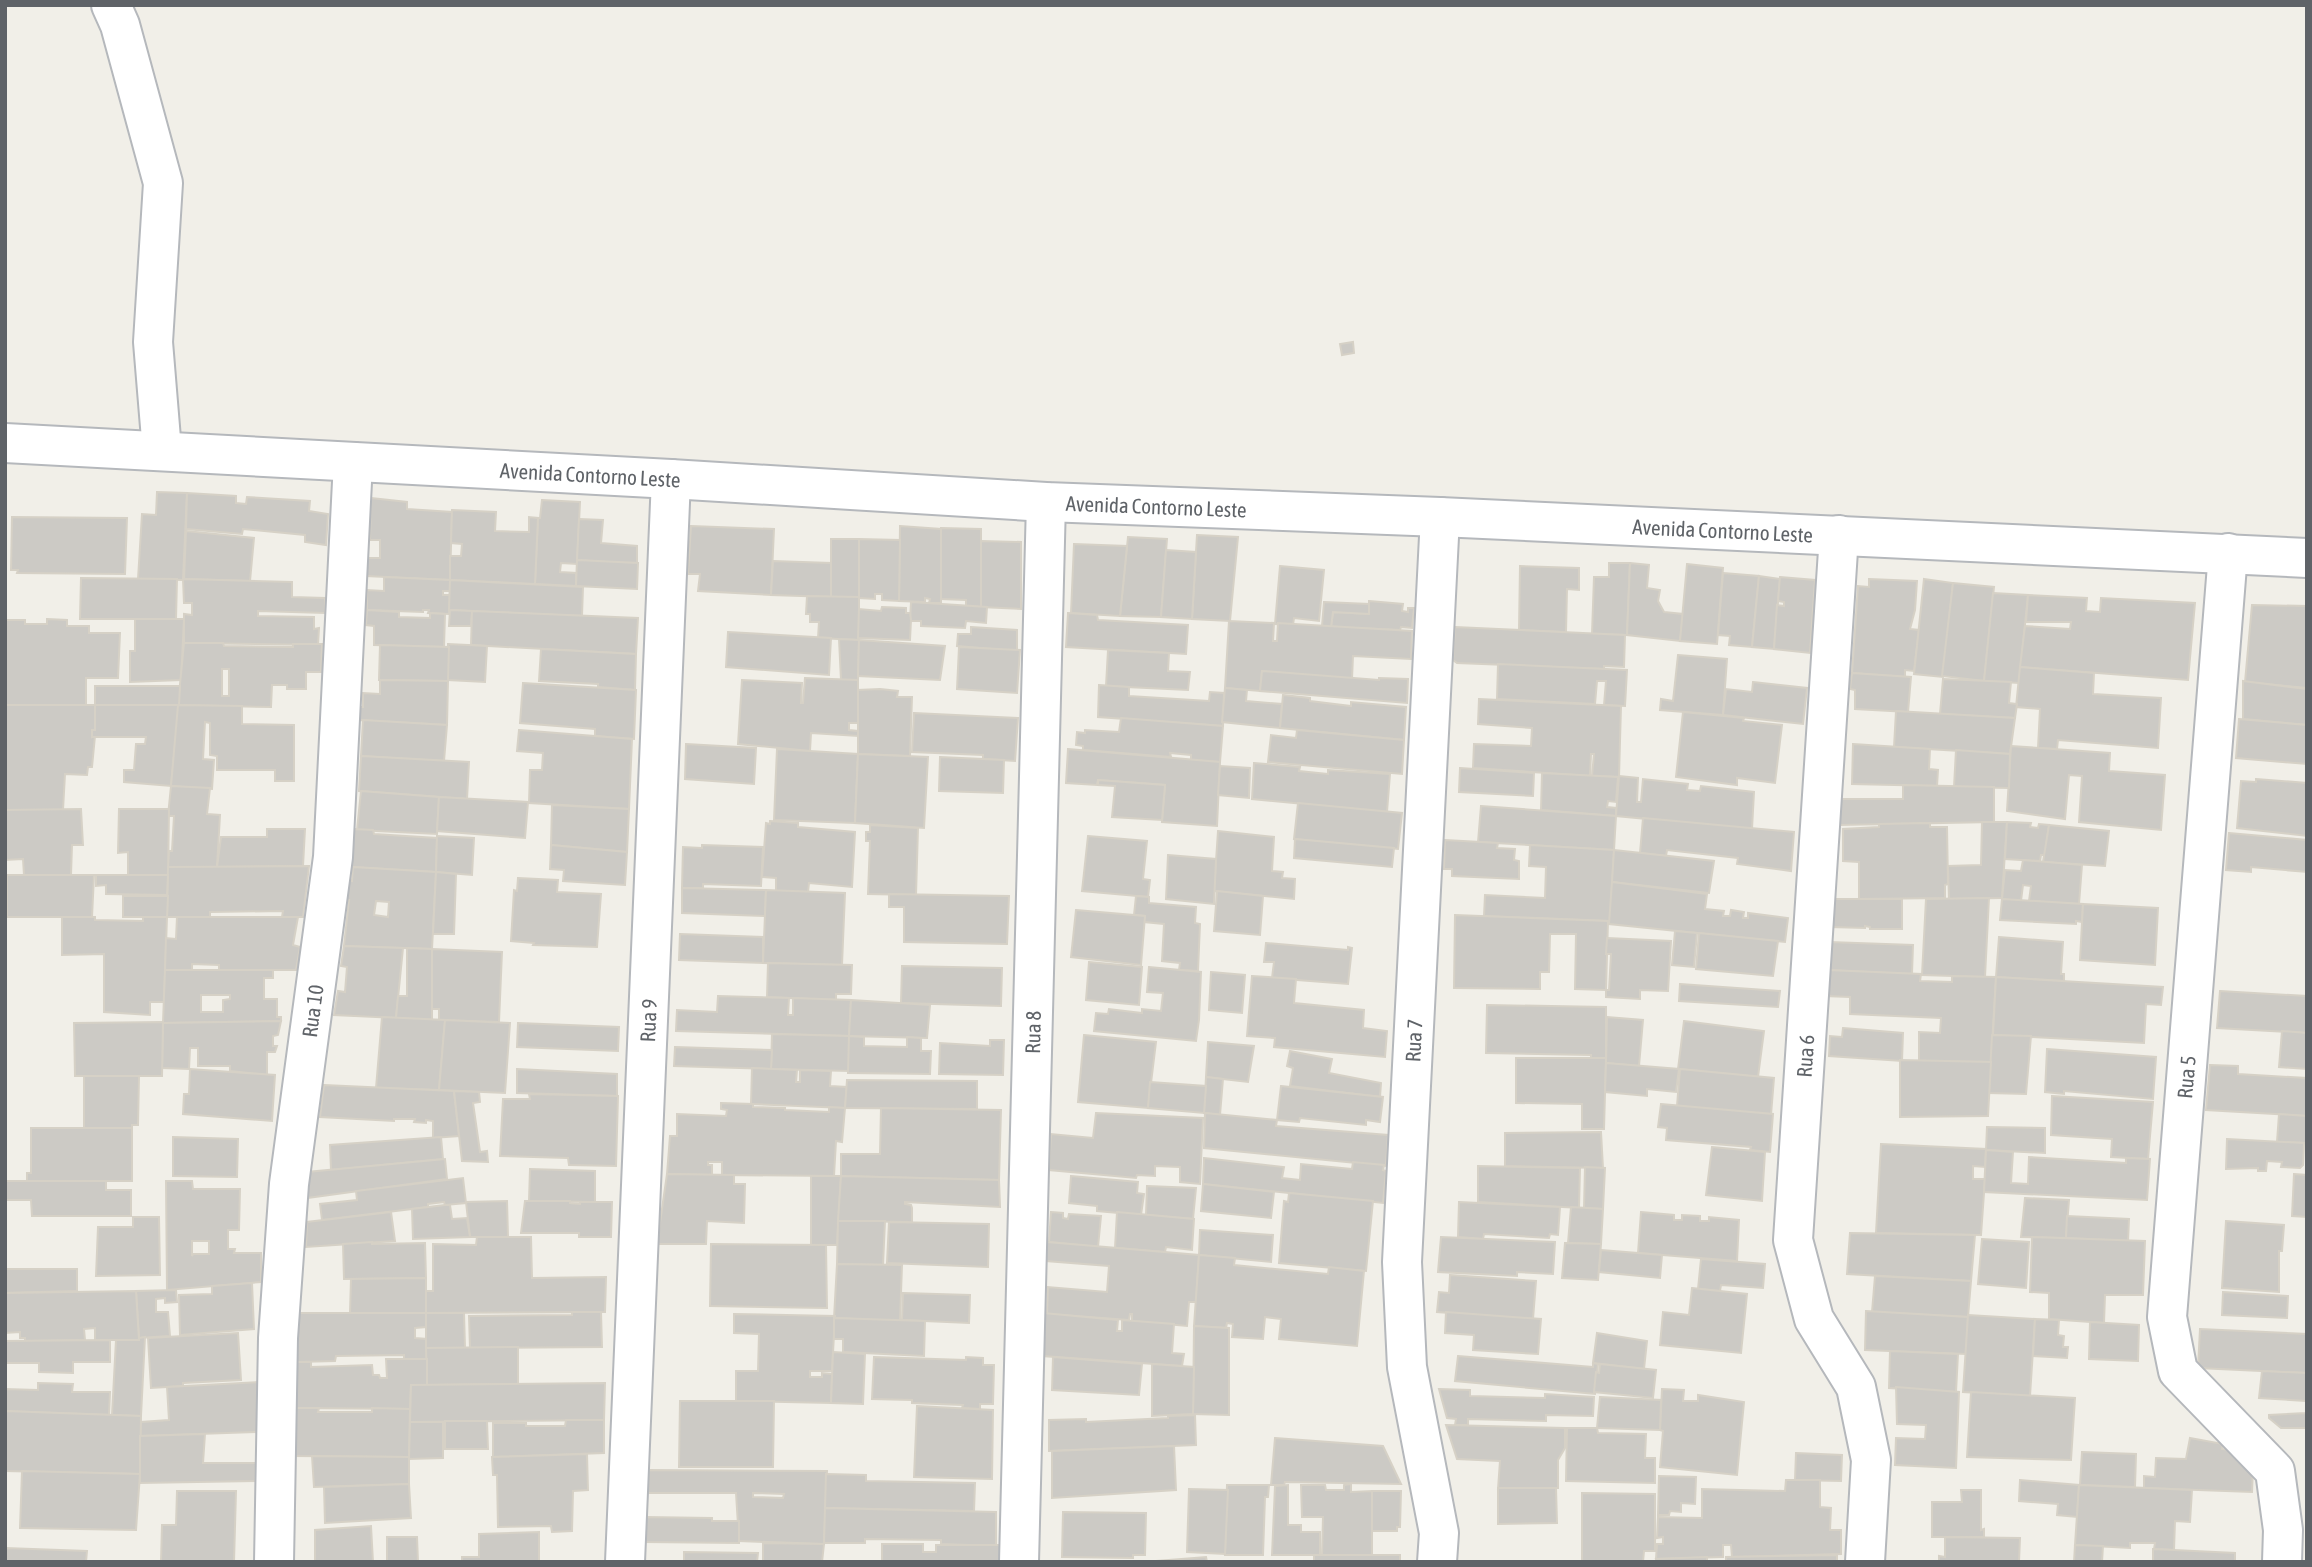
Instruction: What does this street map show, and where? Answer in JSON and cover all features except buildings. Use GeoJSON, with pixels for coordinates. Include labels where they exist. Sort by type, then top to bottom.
{"type":"FeatureCollection","features":[{"type":"Feature","properties":{"kind":"street"},"geometry":{"type":"LineString","coordinates":[[111,5],[120,25],[163,183],[153,342],[162,451]]}},
{"type":"Feature","properties":{"kind":"street","name":"Avenida Contorno Leste"},"geometry":{"type":"LineString","coordinates":[[5,443],[1046,502],[1440,517],[2307,558]]}},
{"type":"Feature","properties":{"kind":"street","name":"Rua 10"},"geometry":{"type":"LineString","coordinates":[[274,1562],[278,1338],[289,1184],[333,857],[353,461]]}},
{"type":"Feature","properties":{"kind":"street","name":"Rua 9"},"geometry":{"type":"LineString","coordinates":[[625,1562],[671,479]]}},
{"type":"Feature","properties":{"kind":"street","name":"Rua 8"},"geometry":{"type":"LineString","coordinates":[[1019,1562],[1046,502]]}},
{"type":"Feature","properties":{"kind":"street","name":"Rua 7"},"geometry":{"type":"LineString","coordinates":[[1437,1562],[1439,1533],[1407,1367],[1402,1262],[1440,517]]}},
{"type":"Feature","properties":{"kind":"street","name":"Rua 6"},"geometry":{"type":"LineString","coordinates":[[1839,535],[1793,1240],[1814,1319],[1856,1387],[1871,1460],[1865,1562]]}},
{"type":"Feature","properties":{"kind":"street","name":"Rua 5"},"geometry":{"type":"LineString","coordinates":[[2228,553],[2167,1317],[2178,1371],[2275,1471],[2284,1530],[2282,1562]]}}]}
